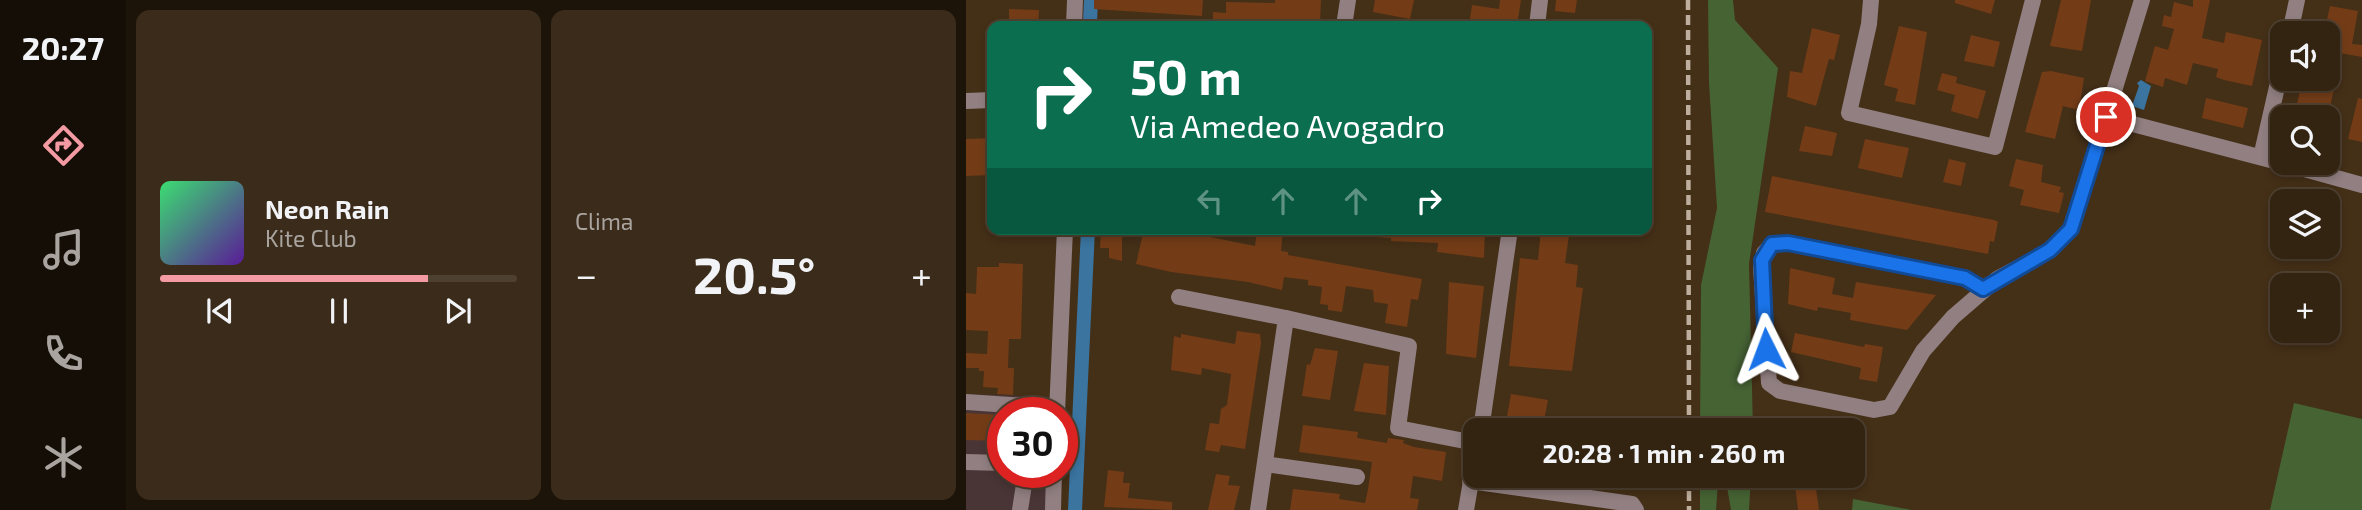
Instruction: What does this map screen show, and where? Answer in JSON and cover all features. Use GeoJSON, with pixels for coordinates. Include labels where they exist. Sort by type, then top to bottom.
{"type":"FeatureCollection","features":[{"type":"Feature","properties":{"kind":"street"},"geometry":{"type":"LineString","coordinates":[[1073,21],[1075,0]]}},
{"type":"Feature","properties":{"kind":"street"},"geometry":{"type":"LineString","coordinates":[[1344,21],[1348,0]]}},
{"type":"Feature","properties":{"kind":"street"},"geometry":{"type":"LineString","coordinates":[[1538,21],[1540,0]]}},
{"type":"Feature","properties":{"kind":"street"},"geometry":{"type":"LineString","coordinates":[[1871,0],[1870,23],[1849,113],[1995,147],[2033,0]]}},
{"type":"Feature","properties":{"kind":"street"},"geometry":{"type":"LineString","coordinates":[[1983,289],[1965,278],[1788,243],[1772,244],[1764,253],[1761,268],[1769,383],[1780,391],[1860,407],[1882,410],[1890,407],[1937,334],[1983,289],[2050,250],[2071,229],[2142,0]]}},
{"type":"Feature","properties":{"kind":"street"},"geometry":{"type":"LineString","coordinates":[[2293,21],[2297,0]]}},
{"type":"Feature","properties":{"kind":"street"},"geometry":{"type":"LineString","coordinates":[[2260,157],[2276,91]]}},
{"type":"Feature","properties":{"kind":"street"},"geometry":{"type":"LineString","coordinates":[[966,101],[987,100]]}},
{"type":"Feature","properties":{"kind":"street"},"geometry":{"type":"LineString","coordinates":[[2106,117],[2270,160]]}},
{"type":"Feature","properties":{"kind":"street"},"geometry":{"type":"LineString","coordinates":[[2326,175],[2362,185]]}},
{"type":"Feature","properties":{"kind":"street"},"geometry":{"type":"LineString","coordinates":[[1058,397],[1065,235]]}},
{"type":"Feature","properties":{"kind":"street"},"geometry":{"type":"LineString","coordinates":[[1482,418],[1509,235]]}},
{"type":"Feature","properties":{"kind":"street"},"geometry":{"type":"LineString","coordinates":[[1179,297],[1409,346],[1398,428],[1463,441]]}},
{"type":"Feature","properties":{"kind":"street"},"geometry":{"type":"LineString","coordinates":[[1258,510],[1286,318]]}},
{"type":"Feature","properties":{"kind":"street"},"geometry":{"type":"LineString","coordinates":[[966,402],[987,405]]}},
{"type":"Feature","properties":{"kind":"street"},"geometry":{"type":"LineString","coordinates":[[966,462],[987,463]]}},
{"type":"Feature","properties":{"kind":"street"},"geometry":{"type":"LineString","coordinates":[[1265,464],[1357,477]]}},
{"type":"Feature","properties":{"kind":"street"},"geometry":{"type":"LineString","coordinates":[[1020,510],[1022,488]]}},
{"type":"Feature","properties":{"kind":"street"},"geometry":{"type":"LineString","coordinates":[[1053,510],[1054,488]]}},
{"type":"Feature","properties":{"kind":"street"},"geometry":{"type":"LineString","coordinates":[[1466,510],[1469,488]]}},
{"type":"Feature","properties":{"kind":"street"},"geometry":{"type":"LineString","coordinates":[[1519,488],[1632,504],[1636,510]]}},
{"type":"Feature","properties":{"kind":"shaded area"},"geometry":{"type":"Polygon","coordinates":[[[966,394],[1053,397],[987,397],[987,488],[1050,488],[1049,510],[966,510],[966,394]]]}},
{"type":"Feature","properties":{"kind":"green space"},"geometry":{"type":"Polygon","coordinates":[[[1708,0],[1733,0],[1735,20],[1778,68],[1749,264],[1753,418],[1700,418],[1701,285],[1717,208],[1709,83],[1708,0]]]}},
{"type":"Feature","properties":{"kind":"green space"},"geometry":{"type":"Polygon","coordinates":[[[2294,403],[2362,419],[2362,510],[2270,510],[2294,403]]]}},
{"type":"Feature","properties":{"kind":"green space"},"geometry":{"type":"Polygon","coordinates":[[[1700,488],[1718,488],[1716,510],[1700,510],[1700,488]]]}},
{"type":"Feature","properties":{"kind":"green space"},"geometry":{"type":"Polygon","coordinates":[[[1727,488],[1750,488],[1749,510],[1731,510],[1727,488]]]}},
{"type":"Feature","properties":{"kind":"green space"},"geometry":{"type":"Polygon","coordinates":[[[1853,499],[1912,510],[1852,510],[1853,499]]]}},
{"type":"Feature","properties":{"kind":"water"},"geometry":{"type":"Polygon","coordinates":[[[2141,80],[2151,86],[2144,110],[2132,106],[2139,86],[2137,83],[2141,80]]]}},
{"type":"Feature","properties":{"kind":"building"},"geometry":{"type":"Polygon","coordinates":[[[1094,0],[1203,0],[1202,16],[1094,9],[1094,0]]]}},
{"type":"Feature","properties":{"kind":"building"},"geometry":{"type":"Polygon","coordinates":[[[1275,0],[1321,0],[1320,21],[1213,21],[1213,12],[1226,13],[1226,2],[1275,3],[1275,0]]]}},
{"type":"Feature","properties":{"kind":"building"},"geometry":{"type":"Polygon","coordinates":[[[1375,0],[1414,0],[1410,19],[1373,12],[1375,0]]]}},
{"type":"Feature","properties":{"kind":"building"},"geometry":{"type":"Polygon","coordinates":[[[1500,0],[1521,0],[1518,21],[1470,21],[1472,5],[1499,9],[1500,0]]]}},
{"type":"Feature","properties":{"kind":"building"},"geometry":{"type":"Polygon","coordinates":[[[1556,0],[1577,0],[1575,13],[1555,11],[1556,0]]]}},
{"type":"Feature","properties":{"kind":"building"},"geometry":{"type":"Polygon","coordinates":[[[1955,0],[1995,0],[1991,14],[1955,3],[1955,0]]]}},
{"type":"Feature","properties":{"kind":"building"},"geometry":{"type":"Polygon","coordinates":[[[2061,0],[2091,0],[2082,51],[2050,46],[2061,0]]]}},
{"type":"Feature","properties":{"kind":"building"},"geometry":{"type":"Polygon","coordinates":[[[2193,0],[2210,0],[2202,38],[2224,43],[2226,32],[2262,40],[2252,86],[2216,77],[2218,69],[2193,63],[2187,85],[2165,78],[2163,87],[2145,81],[2155,46],[2168,50],[2174,29],[2162,26],[2164,15],[2171,17],[2174,2],[2193,7],[2193,0]]]}},
{"type":"Feature","properties":{"kind":"building"},"geometry":{"type":"Polygon","coordinates":[[[2330,6],[2358,11],[2352,44],[2362,45],[2362,57],[2340,53],[2340,21],[2327,21],[2330,6]]]}},
{"type":"Feature","properties":{"kind":"building"},"geometry":{"type":"Polygon","coordinates":[[[1009,9],[1039,10],[1038,21],[1009,21],[1009,9]]]}},
{"type":"Feature","properties":{"kind":"building"},"geometry":{"type":"Polygon","coordinates":[[[1899,26],[1927,32],[1915,105],[1895,101],[1898,89],[1884,85],[1899,26]]]}},
{"type":"Feature","properties":{"kind":"building"},"geometry":{"type":"Polygon","coordinates":[[[1812,28],[1840,35],[1834,60],[1829,59],[1816,106],[1787,97],[1790,71],[1802,73],[1812,28]]]}},
{"type":"Feature","properties":{"kind":"building"},"geometry":{"type":"Polygon","coordinates":[[[1971,35],[2000,42],[1994,67],[1964,61],[1971,35]]]}},
{"type":"Feature","properties":{"kind":"building"},"geometry":{"type":"Polygon","coordinates":[[[2051,71],[2084,78],[2079,110],[2063,106],[2055,139],[2025,132],[2042,72],[2051,71]]]}},
{"type":"Feature","properties":{"kind":"building"},"geometry":{"type":"Polygon","coordinates":[[[1942,73],[1957,77],[1956,83],[1986,91],[1978,119],[1951,111],[1955,95],[1937,90],[1942,73]]]}},
{"type":"Feature","properties":{"kind":"building"},"geometry":{"type":"Polygon","coordinates":[[[2300,91],[2333,91],[2330,105],[2297,105],[2300,91]]]}},
{"type":"Feature","properties":{"kind":"building"},"geometry":{"type":"Polygon","coordinates":[[[2206,98],[2248,108],[2243,128],[2202,118],[2206,98]]]}},
{"type":"Feature","properties":{"kind":"building"},"geometry":{"type":"Polygon","coordinates":[[[2358,98],[2362,99],[2362,142],[2348,139],[2358,98]]]}},
{"type":"Feature","properties":{"kind":"building"},"geometry":{"type":"Polygon","coordinates":[[[1805,126],[1837,133],[1832,156],[1799,151],[1805,126]]]}},
{"type":"Feature","properties":{"kind":"building"},"geometry":{"type":"Polygon","coordinates":[[[987,138],[987,175],[966,176],[966,139],[987,138]]]}},
{"type":"Feature","properties":{"kind":"building"},"geometry":{"type":"Polygon","coordinates":[[[1865,139],[1909,148],[1902,178],[1858,168],[1865,139]]]}},
{"type":"Feature","properties":{"kind":"building"},"geometry":{"type":"Polygon","coordinates":[[[1949,159],[1966,163],[1961,186],[1943,182],[1949,159]]]}},
{"type":"Feature","properties":{"kind":"building"},"geometry":{"type":"Polygon","coordinates":[[[2016,159],[2043,165],[2041,182],[2061,187],[2059,192],[2064,193],[2059,213],[2020,205],[2024,190],[2009,186],[2016,159]]]}},
{"type":"Feature","properties":{"kind":"building"},"geometry":{"type":"Polygon","coordinates":[[[1772,176],[1994,220],[1998,222],[1994,242],[1990,241],[1988,254],[1765,212],[1772,176]]]}},
{"type":"Feature","properties":{"kind":"building"},"geometry":{"type":"Polygon","coordinates":[[[1101,235],[1122,235],[1122,261],[1109,258],[1109,248],[1100,248],[1101,235]]]}},
{"type":"Feature","properties":{"kind":"building"},"geometry":{"type":"Polygon","coordinates":[[[1143,235],[1200,235],[1255,246],[1256,235],[1282,235],[1281,251],[1288,252],[1288,255],[1422,279],[1418,300],[1411,299],[1407,327],[1385,323],[1388,304],[1374,302],[1373,290],[1346,286],[1342,312],[1328,310],[1328,305],[1320,304],[1322,287],[1308,285],[1308,280],[1284,277],[1282,290],[1136,264],[1143,235]]]}},
{"type":"Feature","properties":{"kind":"building"},"geometry":{"type":"Polygon","coordinates":[[[1485,235],[1484,258],[1437,252],[1438,243],[1391,241],[1391,238],[1378,237],[1485,235]]]}},
{"type":"Feature","properties":{"kind":"building"},"geometry":{"type":"Polygon","coordinates":[[[1540,235],[1569,235],[1565,263],[1578,265],[1576,287],[1583,288],[1572,371],[1509,366],[1520,258],[1538,260],[1540,235]]]}},
{"type":"Feature","properties":{"kind":"building"},"geometry":{"type":"Polygon","coordinates":[[[999,263],[1023,264],[1021,339],[1009,339],[1008,368],[1014,368],[1013,395],[997,394],[998,388],[983,387],[984,371],[979,371],[979,368],[966,368],[966,353],[987,354],[988,331],[966,330],[966,293],[976,294],[977,267],[999,267],[999,263]]]}},
{"type":"Feature","properties":{"kind":"building"},"geometry":{"type":"Polygon","coordinates":[[[1790,268],[1835,278],[1832,294],[1853,298],[1856,282],[1936,295],[1907,330],[1850,320],[1851,313],[1818,307],[1817,311],[1788,304],[1790,268]]]}},
{"type":"Feature","properties":{"kind":"building"},"geometry":{"type":"Polygon","coordinates":[[[1449,282],[1484,286],[1476,358],[1446,354],[1449,282]]]}},
{"type":"Feature","properties":{"kind":"building"},"geometry":{"type":"Polygon","coordinates":[[[1237,331],[1260,334],[1261,343],[1245,449],[1221,445],[1219,452],[1205,450],[1210,423],[1219,424],[1221,409],[1227,405],[1231,374],[1202,368],[1201,375],[1171,370],[1174,336],[1181,338],[1181,334],[1235,344],[1237,331]]]}},
{"type":"Feature","properties":{"kind":"building"},"geometry":{"type":"Polygon","coordinates":[[[1795,333],[1864,347],[1865,344],[1883,347],[1877,382],[1859,379],[1861,368],[1791,352],[1795,333]]]}},
{"type":"Feature","properties":{"kind":"building"},"geometry":{"type":"Polygon","coordinates":[[[1315,348],[1338,351],[1330,400],[1302,396],[1307,364],[1310,365],[1315,348]]]}},
{"type":"Feature","properties":{"kind":"building"},"geometry":{"type":"Polygon","coordinates":[[[1364,363],[1389,366],[1386,415],[1354,411],[1364,363]]]}},
{"type":"Feature","properties":{"kind":"building"},"geometry":{"type":"Polygon","coordinates":[[[1511,394],[1548,400],[1544,418],[1507,418],[1511,394]]]}},
{"type":"Feature","properties":{"kind":"building"},"geometry":{"type":"Polygon","coordinates":[[[966,413],[987,414],[987,441],[966,440],[966,413]]]}},
{"type":"Feature","properties":{"kind":"building"},"geometry":{"type":"Polygon","coordinates":[[[1303,425],[1358,432],[1357,438],[1387,443],[1388,438],[1404,440],[1403,443],[1414,447],[1446,452],[1442,481],[1413,476],[1410,498],[1419,499],[1417,510],[1290,510],[1293,489],[1340,494],[1339,499],[1365,503],[1368,489],[1372,462],[1299,452],[1303,425]]]}},
{"type":"Feature","properties":{"kind":"building"},"geometry":{"type":"Polygon","coordinates":[[[1108,470],[1124,472],[1123,483],[1130,483],[1128,498],[1172,502],[1172,510],[1104,507],[1108,470]]]}},
{"type":"Feature","properties":{"kind":"building"},"geometry":{"type":"Polygon","coordinates":[[[1216,474],[1230,476],[1228,485],[1240,486],[1234,510],[1208,510],[1216,474]]]}},
{"type":"Feature","properties":{"kind":"building"},"geometry":{"type":"Polygon","coordinates":[[[1795,488],[1816,488],[1819,510],[1798,510],[1795,488]]]}},
{"type":"Feature","properties":{"kind":"waterway"},"geometry":{"type":"LineString","coordinates":[[1090,21],[1091,0]]}},
{"type":"Feature","properties":{"kind":"waterway"},"geometry":{"type":"LineString","coordinates":[[1075,510],[1088,235]]}},
{"type":"Feature","properties":{"kind":"railway"},"geometry":{"type":"LineString","coordinates":[[1688,0],[1689,418]]}},
{"type":"Feature","properties":{"kind":"railway"},"geometry":{"type":"LineString","coordinates":[[1689,488],[1689,510]]}},
{"type":"Feature","properties":{"kind":"route"},"geometry":{"type":"LineString","coordinates":[[1766,349],[1761,268],[1764,253],[1772,244],[1788,243],[1965,278],[1983,289],[2050,250],[2071,229],[2078,215],[2106,117]]}}]}
